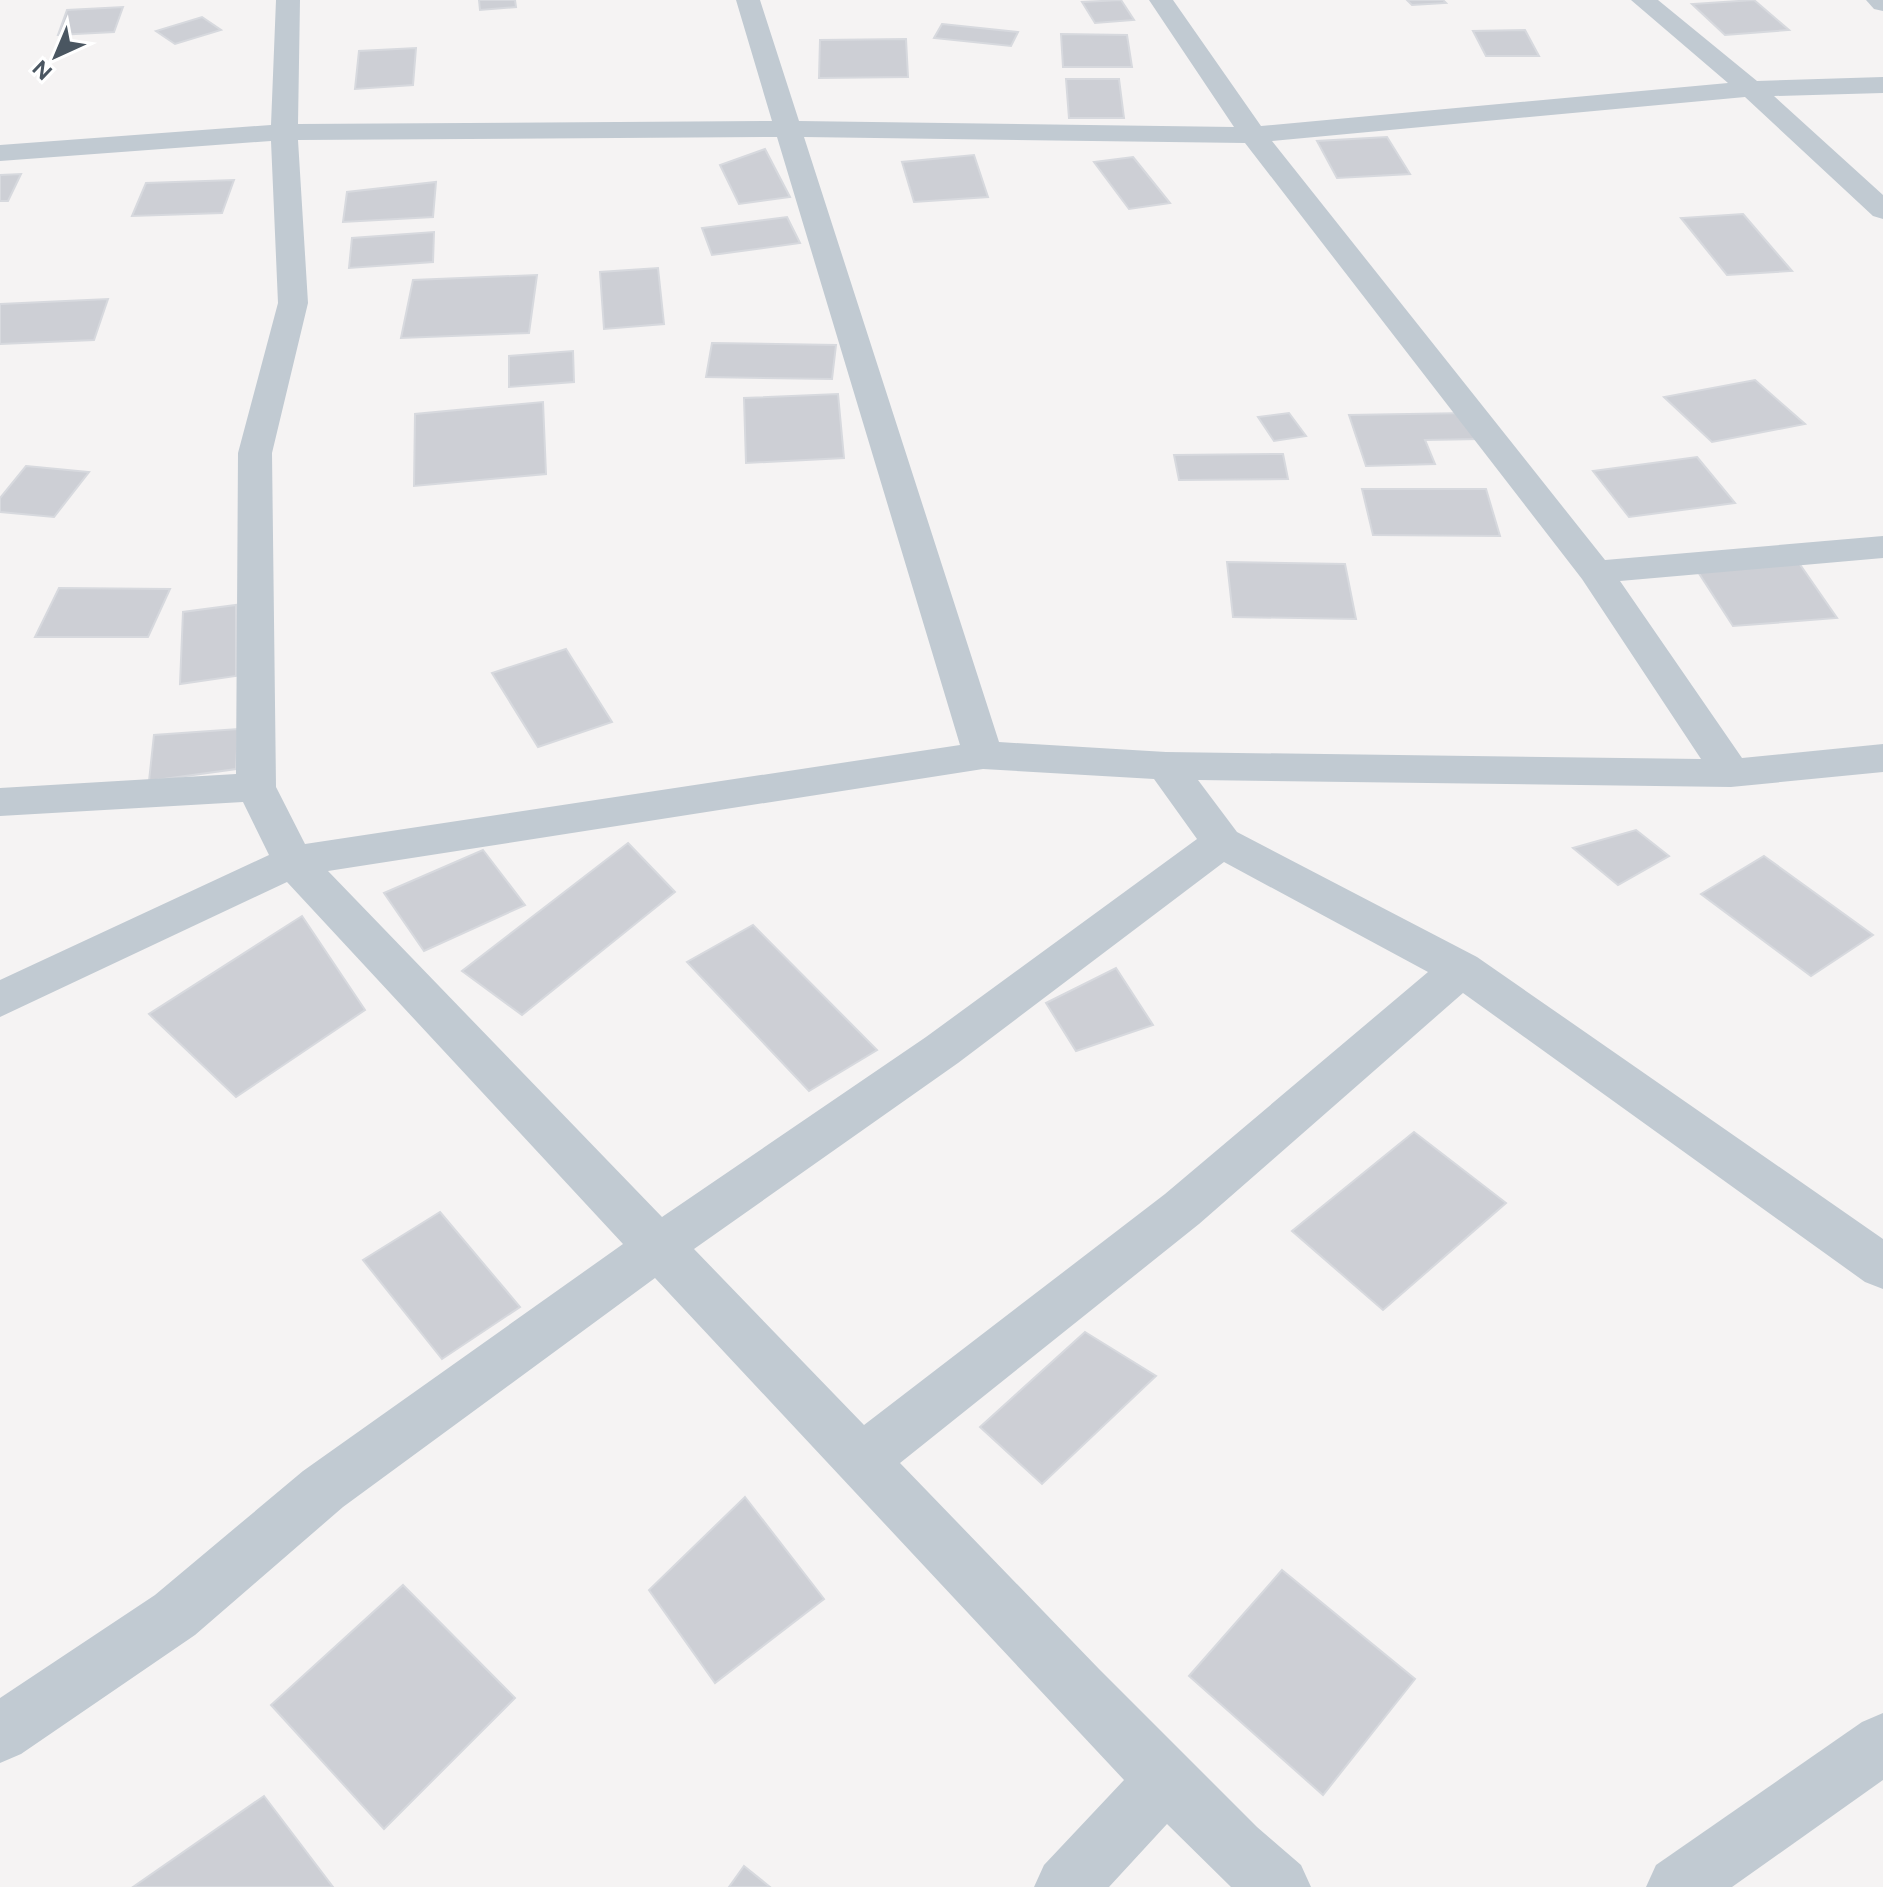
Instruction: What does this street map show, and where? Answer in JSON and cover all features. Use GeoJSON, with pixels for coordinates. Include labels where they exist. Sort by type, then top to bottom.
{"type":"FeatureCollection","features":[{"type":"Feature","properties":{"kind":"street"},"geometry":{"type":"LineString","coordinates":[[288,0],[284,132],[293,303],[255,453],[256,787],[293,861],[860,1461],[1167,1780],[1235,1849],[1279,1887]]}},
{"type":"Feature","properties":{"kind":"street"},"geometry":{"type":"LineString","coordinates":[[748,0],[983,755]]}},
{"type":"Feature","properties":{"kind":"street"},"geometry":{"type":"LineString","coordinates":[[1161,0],[1253,135],[1595,572],[1731,773]]}},
{"type":"Feature","properties":{"kind":"street"},"geometry":{"type":"LineString","coordinates":[[1643,0],[1751,89],[1883,210]]}},
{"type":"Feature","properties":{"kind":"street"},"geometry":{"type":"LineString","coordinates":[[1878,0],[1883,4]]}},
{"type":"Feature","properties":{"kind":"street"},"geometry":{"type":"LineString","coordinates":[[0,153],[284,132],[786,129],[1253,135],[1751,89],[1883,85]]}},
{"type":"Feature","properties":{"kind":"street"},"geometry":{"type":"LineString","coordinates":[[1595,572],[1883,547]]}},
{"type":"Feature","properties":{"kind":"street"},"geometry":{"type":"LineString","coordinates":[[0,1000],[293,861],[983,755],[1166,766],[1731,773],[1883,758]]}},
{"type":"Feature","properties":{"kind":"street"},"geometry":{"type":"LineString","coordinates":[[1166,766],[1222,842],[1461,969],[1883,1267]]}},
{"type":"Feature","properties":{"kind":"street"},"geometry":{"type":"LineString","coordinates":[[0,802],[256,787]]}},
{"type":"Feature","properties":{"kind":"street"},"geometry":{"type":"LineString","coordinates":[[0,1733],[175,1615],[323,1489],[658,1247],[942,1050],[1222,842]]}},
{"type":"Feature","properties":{"kind":"street"},"geometry":{"type":"LineString","coordinates":[[860,1461],[1182,1209],[1461,969]]}},
{"type":"Feature","properties":{"kind":"street"},"geometry":{"type":"LineString","coordinates":[[1678,1887],[1883,1743]]}},
{"type":"Feature","properties":{"kind":"street"},"geometry":{"type":"LineString","coordinates":[[1066,1887],[1167,1780]]}},
{"type":"Feature","properties":{"kind":"building"},"geometry":{"type":"Polygon","coordinates":[[[479,0],[515,0],[516,7],[480,10],[479,0]]]}},
{"type":"Feature","properties":{"kind":"building"},"geometry":{"type":"Polygon","coordinates":[[[1121,0],[1134,20],[1095,23],[1082,2],[1121,0]]]}},
{"type":"Feature","properties":{"kind":"building"},"geometry":{"type":"Polygon","coordinates":[[[1407,0],[1443,0],[1446,3],[1412,5],[1407,0]]]}},
{"type":"Feature","properties":{"kind":"building"},"geometry":{"type":"Polygon","coordinates":[[[1754,0],[1789,30],[1725,35],[1692,4],[1754,0]]]}},
{"type":"Feature","properties":{"kind":"building"},"geometry":{"type":"Polygon","coordinates":[[[123,7],[114,32],[58,35],[67,10],[123,7]]]}},
{"type":"Feature","properties":{"kind":"building"},"geometry":{"type":"Polygon","coordinates":[[[202,17],[221,30],[175,44],[156,31],[202,17]]]}},
{"type":"Feature","properties":{"kind":"building"},"geometry":{"type":"Polygon","coordinates":[[[942,24],[1018,32],[1011,46],[934,38],[942,24]]]}},
{"type":"Feature","properties":{"kind":"building"},"geometry":{"type":"Polygon","coordinates":[[[1525,30],[1539,56],[1486,56],[1473,31],[1525,30]]]}},
{"type":"Feature","properties":{"kind":"building"},"geometry":{"type":"Polygon","coordinates":[[[1061,34],[1127,35],[1132,67],[1063,67],[1061,34]]]}},
{"type":"Feature","properties":{"kind":"building"},"geometry":{"type":"Polygon","coordinates":[[[906,39],[908,77],[819,78],[820,40],[906,39]]]}},
{"type":"Feature","properties":{"kind":"building"},"geometry":{"type":"Polygon","coordinates":[[[416,48],[413,85],[355,89],[359,51],[416,48]]]}},
{"type":"Feature","properties":{"kind":"building"},"geometry":{"type":"Polygon","coordinates":[[[1066,79],[1119,79],[1124,118],[1069,118],[1066,79]]]}},
{"type":"Feature","properties":{"kind":"building"},"geometry":{"type":"Polygon","coordinates":[[[1387,137],[1410,174],[1337,178],[1317,141],[1387,137]]]}},
{"type":"Feature","properties":{"kind":"building"},"geometry":{"type":"Polygon","coordinates":[[[765,149],[790,197],[739,204],[720,165],[765,149]]]}},
{"type":"Feature","properties":{"kind":"building"},"geometry":{"type":"Polygon","coordinates":[[[974,155],[988,197],[914,202],[902,162],[974,155]]]}},
{"type":"Feature","properties":{"kind":"building"},"geometry":{"type":"Polygon","coordinates":[[[1133,157],[1170,203],[1129,209],[1094,162],[1133,157]]]}},
{"type":"Feature","properties":{"kind":"building"},"geometry":{"type":"Polygon","coordinates":[[[21,174],[8,201],[0,201],[0,175],[21,174]]]}},
{"type":"Feature","properties":{"kind":"building"},"geometry":{"type":"Polygon","coordinates":[[[234,180],[222,213],[132,216],[146,183],[234,180]]]}},
{"type":"Feature","properties":{"kind":"building"},"geometry":{"type":"Polygon","coordinates":[[[436,182],[433,217],[343,222],[347,192],[436,182]]]}},
{"type":"Feature","properties":{"kind":"building"},"geometry":{"type":"Polygon","coordinates":[[[1743,214],[1792,271],[1727,275],[1681,218],[1743,214]]]}},
{"type":"Feature","properties":{"kind":"building"},"geometry":{"type":"Polygon","coordinates":[[[787,217],[800,243],[712,255],[702,228],[787,217]]]}},
{"type":"Feature","properties":{"kind":"building"},"geometry":{"type":"Polygon","coordinates":[[[434,232],[433,262],[349,268],[352,238],[434,232]]]}},
{"type":"Feature","properties":{"kind":"building"},"geometry":{"type":"Polygon","coordinates":[[[658,268],[664,324],[604,329],[600,272],[658,268]]]}},
{"type":"Feature","properties":{"kind":"building"},"geometry":{"type":"Polygon","coordinates":[[[537,275],[529,333],[401,338],[413,280],[537,275]]]}},
{"type":"Feature","properties":{"kind":"building"},"geometry":{"type":"Polygon","coordinates":[[[108,299],[94,340],[0,344],[0,304],[108,299]]]}},
{"type":"Feature","properties":{"kind":"building"},"geometry":{"type":"Polygon","coordinates":[[[712,343],[836,345],[832,379],[706,377],[712,343]]]}},
{"type":"Feature","properties":{"kind":"building"},"geometry":{"type":"Polygon","coordinates":[[[573,351],[574,382],[509,387],[509,356],[573,351]]]}},
{"type":"Feature","properties":{"kind":"building"},"geometry":{"type":"Polygon","coordinates":[[[1755,380],[1805,424],[1712,442],[1664,397],[1755,380]]]}},
{"type":"Feature","properties":{"kind":"building"},"geometry":{"type":"Polygon","coordinates":[[[838,394],[844,458],[746,463],[744,398],[838,394]]]}},
{"type":"Feature","properties":{"kind":"building"},"geometry":{"type":"Polygon","coordinates":[[[543,402],[546,474],[414,486],[415,414],[543,402]]]}},
{"type":"Feature","properties":{"kind":"building"},"geometry":{"type":"Polygon","coordinates":[[[1289,413],[1306,436],[1274,441],[1258,417],[1289,413]]]}},
{"type":"Feature","properties":{"kind":"building"},"geometry":{"type":"Polygon","coordinates":[[[1468,413],[1479,439],[1425,440],[1435,464],[1366,466],[1349,415],[1468,413]]]}},
{"type":"Feature","properties":{"kind":"building"},"geometry":{"type":"Polygon","coordinates":[[[1283,454],[1288,479],[1179,480],[1174,455],[1283,454]]]}},
{"type":"Feature","properties":{"kind":"building"},"geometry":{"type":"Polygon","coordinates":[[[1697,457],[1735,503],[1629,517],[1593,471],[1697,457]]]}},
{"type":"Feature","properties":{"kind":"building"},"geometry":{"type":"Polygon","coordinates":[[[26,466],[89,472],[54,517],[0,512],[0,498],[26,466]]]}},
{"type":"Feature","properties":{"kind":"building"},"geometry":{"type":"Polygon","coordinates":[[[1362,489],[1486,489],[1500,536],[1373,535],[1362,489]]]}},
{"type":"Feature","properties":{"kind":"building"},"geometry":{"type":"Polygon","coordinates":[[[1792,553],[1837,618],[1733,626],[1691,561],[1792,553]]]}},
{"type":"Feature","properties":{"kind":"building"},"geometry":{"type":"Polygon","coordinates":[[[1227,562],[1345,564],[1356,619],[1233,617],[1227,562]]]}},
{"type":"Feature","properties":{"kind":"building"},"geometry":{"type":"Polygon","coordinates":[[[59,588],[170,589],[148,637],[35,637],[59,588]]]}},
{"type":"Feature","properties":{"kind":"building"},"geometry":{"type":"Polygon","coordinates":[[[236,605],[236,676],[180,684],[183,612],[236,605]]]}},
{"type":"Feature","properties":{"kind":"building"},"geometry":{"type":"Polygon","coordinates":[[[566,649],[612,722],[538,747],[492,673],[566,649]]]}},
{"type":"Feature","properties":{"kind":"building"},"geometry":{"type":"Polygon","coordinates":[[[238,729],[236,769],[149,781],[154,735],[238,729]]]}},
{"type":"Feature","properties":{"kind":"building"},"geometry":{"type":"Polygon","coordinates":[[[1636,830],[1669,856],[1618,885],[1573,848],[1636,830]]]}},
{"type":"Feature","properties":{"kind":"building"},"geometry":{"type":"Polygon","coordinates":[[[628,843],[675,892],[522,1015],[462,971],[628,843]]]}},
{"type":"Feature","properties":{"kind":"building"},"geometry":{"type":"Polygon","coordinates":[[[483,850],[525,905],[424,951],[384,893],[483,850]]]}},
{"type":"Feature","properties":{"kind":"building"},"geometry":{"type":"Polygon","coordinates":[[[1764,856],[1873,935],[1811,976],[1701,894],[1764,856]]]}},
{"type":"Feature","properties":{"kind":"building"},"geometry":{"type":"Polygon","coordinates":[[[302,916],[365,1010],[236,1097],[149,1014],[302,916]]]}},
{"type":"Feature","properties":{"kind":"building"},"geometry":{"type":"Polygon","coordinates":[[[753,925],[877,1050],[809,1091],[687,962],[753,925]]]}},
{"type":"Feature","properties":{"kind":"building"},"geometry":{"type":"Polygon","coordinates":[[[1116,968],[1153,1025],[1076,1051],[1046,1003],[1116,968]]]}},
{"type":"Feature","properties":{"kind":"building"},"geometry":{"type":"Polygon","coordinates":[[[1414,1132],[1506,1203],[1383,1310],[1292,1231],[1414,1132]]]}},
{"type":"Feature","properties":{"kind":"building"},"geometry":{"type":"Polygon","coordinates":[[[440,1212],[520,1307],[442,1359],[363,1260],[440,1212]]]}},
{"type":"Feature","properties":{"kind":"building"},"geometry":{"type":"Polygon","coordinates":[[[1085,1332],[1156,1376],[1042,1484],[980,1427],[1085,1332]]]}},
{"type":"Feature","properties":{"kind":"building"},"geometry":{"type":"Polygon","coordinates":[[[745,1497],[824,1599],[715,1683],[649,1590],[745,1497]]]}},
{"type":"Feature","properties":{"kind":"building"},"geometry":{"type":"Polygon","coordinates":[[[1282,1570],[1415,1679],[1323,1795],[1189,1676],[1282,1570]]]}},
{"type":"Feature","properties":{"kind":"building"},"geometry":{"type":"Polygon","coordinates":[[[403,1585],[515,1698],[384,1829],[271,1705],[403,1585]]]}},
{"type":"Feature","properties":{"kind":"building"},"geometry":{"type":"Polygon","coordinates":[[[264,1796],[333,1887],[133,1887],[264,1796]]]}},
{"type":"Feature","properties":{"kind":"building"},"geometry":{"type":"Polygon","coordinates":[[[744,1866],[770,1887],[729,1887],[744,1866]]]}}]}
